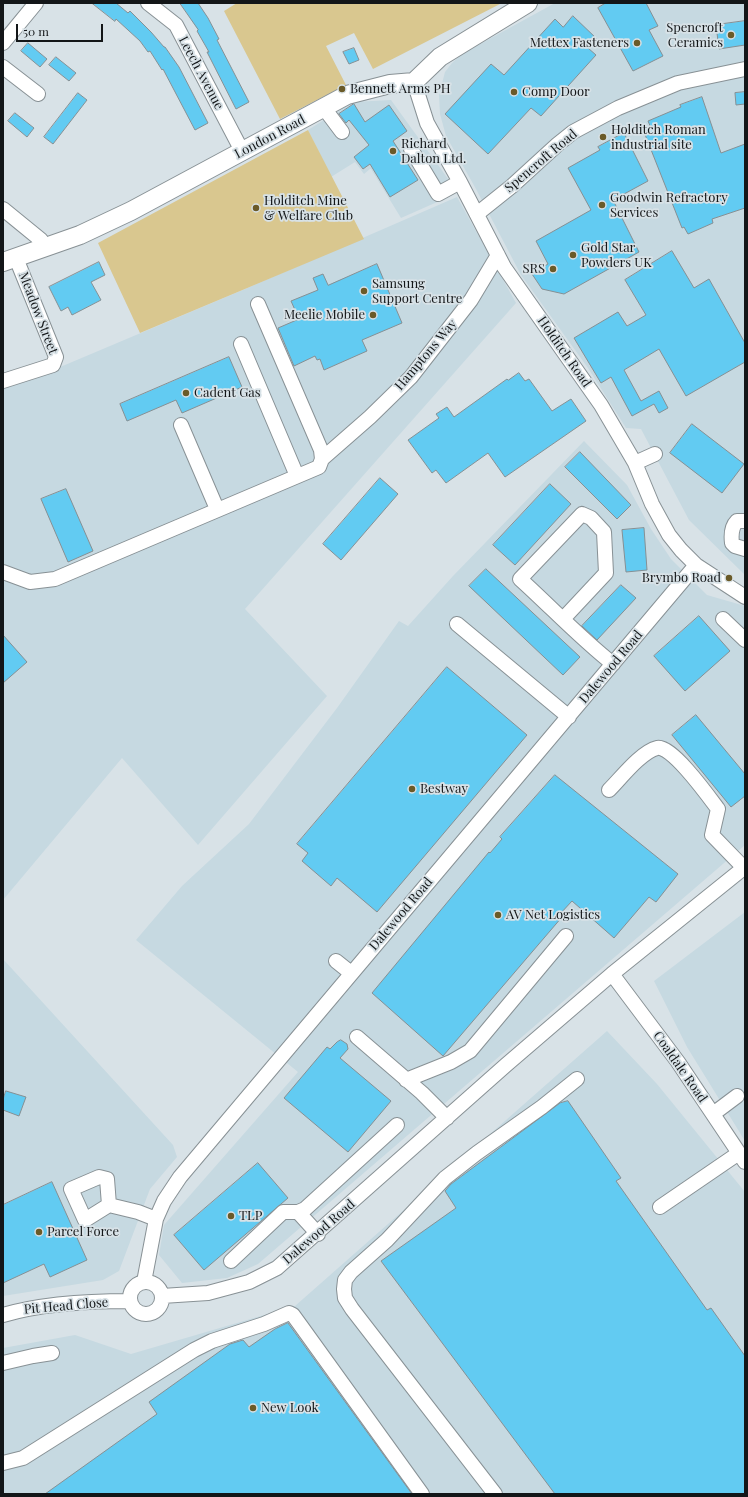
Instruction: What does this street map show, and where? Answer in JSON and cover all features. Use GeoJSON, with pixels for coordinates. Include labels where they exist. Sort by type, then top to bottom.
{"type":"FeatureCollection","features":[{"type":"Feature","properties":{"kind":"main road"},"geometry":{"type":"LineString","coordinates":[[414,82],[440,57],[528,3]]}},
{"type":"Feature","properties":{"kind":"main road","name":"London Road"},"geometry":{"type":"LineString","coordinates":[[10,260],[80,235],[131,211],[347,95],[390,84],[414,82]]}},
{"type":"Feature","properties":{"kind":"street"},"geometry":{"type":"LineString","coordinates":[[3,43],[36,3]]}},
{"type":"Feature","properties":{"kind":"street","name":"Leech Avenue"},"geometry":{"type":"LineString","coordinates":[[148,3],[176,25],[242,151]]}},
{"type":"Feature","properties":{"kind":"street"},"geometry":{"type":"LineString","coordinates":[[3,67],[38,94]]}},
{"type":"Feature","properties":{"kind":"street","name":"Spencroft Road"},"geometry":{"type":"LineString","coordinates":[[477,214],[512,186],[573,132],[618,108],[678,83],[745,69]]}},
{"type":"Feature","properties":{"kind":"street","name":"Holditch Road"},"geometry":{"type":"LineString","coordinates":[[414,82],[427,122],[504,267],[601,405],[635,463],[660,520],[681,550],[696,565],[745,597]]}},
{"type":"Feature","properties":{"kind":"street"},"geometry":{"type":"LineString","coordinates":[[324,108],[342,132]]}},
{"type":"Feature","properties":{"kind":"street"},"geometry":{"type":"LineString","coordinates":[[411,149],[438,194],[460,182]]}},
{"type":"Feature","properties":{"kind":"street"},"geometry":{"type":"LineString","coordinates":[[3,209],[41,240],[43,248]]}},
{"type":"Feature","properties":{"kind":"street","name":"Hamptons Way"},"geometry":{"type":"LineString","coordinates":[[3,572],[30,582],[55,578],[318,467],[322,459],[370,417],[411,377],[471,300],[498,254]]}},
{"type":"Feature","properties":{"kind":"street","name":"Meadow Street"},"geometry":{"type":"LineString","coordinates":[[3,381],[53,365],[56,357],[10,260]]}},
{"type":"Feature","properties":{"kind":"street"},"geometry":{"type":"LineString","coordinates":[[258,304],[321,450],[322,459]]}},
{"type":"Feature","properties":{"kind":"street"},"geometry":{"type":"LineString","coordinates":[[241,344],[297,476]]}},
{"type":"Feature","properties":{"kind":"street"},"geometry":{"type":"LineString","coordinates":[[180,425],[217,510]]}},
{"type":"Feature","properties":{"kind":"street"},"geometry":{"type":"LineString","coordinates":[[635,463],[654,454]]}},
{"type":"Feature","properties":{"kind":"street"},"geometry":{"type":"LineString","coordinates":[[562,619],[606,572],[604,532],[591,518],[582,514],[520,579],[562,619],[613,664]]}},
{"type":"Feature","properties":{"kind":"street"},"geometry":{"type":"LineString","coordinates":[[745,521],[737,521],[733,525],[731,535],[732,543],[735,546],[745,549]]}},
{"type":"Feature","properties":{"kind":"street","name":"Dalewood Road"},"geometry":{"type":"LineString","coordinates":[[144,1282],[156,1219],[164,1201],[180,1177],[696,565]]}},
{"type":"Feature","properties":{"kind":"street"},"geometry":{"type":"LineString","coordinates":[[723,619],[745,640]]}},
{"type":"Feature","properties":{"kind":"street"},"geometry":{"type":"LineString","coordinates":[[457,624],[569,717]]}},
{"type":"Feature","properties":{"kind":"street"},"geometry":{"type":"LineString","coordinates":[[609,790],[640,758],[650,750],[658,747],[666,749],[704,790],[718,809],[712,835],[745,868]]}},
{"type":"Feature","properties":{"kind":"street","name":"Dalewood Road"},"geometry":{"type":"LineString","coordinates":[[162,1296],[208,1293],[249,1282],[277,1268],[318,1234],[506,1065],[612,974],[745,868]]}},
{"type":"Feature","properties":{"kind":"street"},"geometry":{"type":"LineString","coordinates":[[406,1080],[451,1062],[470,1051],[566,936]]}},
{"type":"Feature","properties":{"kind":"street"},"geometry":{"type":"LineString","coordinates":[[336,961],[351,973]]}},
{"type":"Feature","properties":{"kind":"street","name":"Coaldale Road"},"geometry":{"type":"LineString","coordinates":[[612,974],[678,1062],[742,1157]]}},
{"type":"Feature","properties":{"kind":"street"},"geometry":{"type":"LineString","coordinates":[[357,1037],[447,1118]]}},
{"type":"Feature","properties":{"kind":"street"},"geometry":{"type":"LineString","coordinates":[[495,1494],[352,1309],[345,1298],[345,1280],[351,1272],[387,1240],[445,1178],[477,1153],[542,1107],[577,1079]]}},
{"type":"Feature","properties":{"kind":"street"},"geometry":{"type":"LineString","coordinates":[[713,1114],[737,1096]]}},
{"type":"Feature","properties":{"kind":"street"},"geometry":{"type":"LineString","coordinates":[[231,1261],[283,1212],[298,1212],[310,1204],[397,1125]]}},
{"type":"Feature","properties":{"kind":"street"},"geometry":{"type":"LineString","coordinates":[[660,1207],[742,1157]]}},
{"type":"Feature","properties":{"kind":"street"},"geometry":{"type":"LineString","coordinates":[[109,1206],[138,1212],[156,1219]]}},
{"type":"Feature","properties":{"kind":"street"},"geometry":{"type":"LineString","coordinates":[[298,1212],[318,1234]]}},
{"type":"Feature","properties":{"kind":"street"},"geometry":{"type":"LineString","coordinates":[[144,1282],[158,1287],[162,1296],[159,1307],[155,1312],[150,1314],[140,1314],[134,1310],[130,1301],[131,1290],[135,1286],[144,1282]]}},
{"type":"Feature","properties":{"kind":"street","name":"Pit Head Close"},"geometry":{"type":"LineString","coordinates":[[3,1315],[20,1310],[75,1304],[130,1301]]}},
{"type":"Feature","properties":{"kind":"street"},"geometry":{"type":"LineString","coordinates":[[3,1463],[23,1458],[194,1350],[212,1342],[264,1324],[288,1313],[293,1314],[422,1494]]}},
{"type":"Feature","properties":{"kind":"street"},"geometry":{"type":"LineString","coordinates":[[3,1363],[52,1353]]}},
{"type":"Feature","properties":{"kind":"shaded area"},"geometry":{"type":"Polygon","coordinates":[[[237,3],[502,3],[373,69],[354,33],[326,46],[346,85],[280,119],[224,11],[237,3]]]}},
{"type":"Feature","properties":{"kind":"shaded area"},"geometry":{"type":"Polygon","coordinates":[[[555,3],[745,3],[745,575],[689,520],[641,429],[626,428],[588,368],[521,275],[476,189],[446,136],[440,114],[439,95],[445,72],[452,63],[462,54],[555,3]]]}},
{"type":"Feature","properties":{"kind":"shaded area"},"geometry":{"type":"Polygon","coordinates":[[[391,100],[451,183],[442,196],[444,199],[401,218],[371,169],[364,174],[355,162],[331,177],[308,130],[353,102],[391,100]]]}},
{"type":"Feature","properties":{"kind":"shaded area","name":"Holditch Mine & Welfare Club"},"geometry":{"type":"Polygon","coordinates":[[[308,130],[364,239],[140,333],[98,243],[308,130]]]}},
{"type":"Feature","properties":{"kind":"shaded area"},"geometry":{"type":"Polygon","coordinates":[[[457,197],[516,303],[245,609],[327,696],[198,845],[122,758],[3,900],[3,389],[65,365],[245,289],[457,197]]]}},
{"type":"Feature","properties":{"kind":"shaded area"},"geometry":{"type":"Polygon","coordinates":[[[584,441],[627,485],[651,529],[671,559],[707,595],[745,606],[745,845],[258,1264],[227,1278],[182,1283],[159,1255],[164,1225],[298,1072],[136,940],[182,886],[249,824],[337,708],[399,621],[408,626],[453,576],[584,441]]]}},
{"type":"Feature","properties":{"kind":"shaded area"},"geometry":{"type":"Polygon","coordinates":[[[745,912],[745,1141],[687,1047],[654,981],[745,912]]]}},
{"type":"Feature","properties":{"kind":"shaded area"},"geometry":{"type":"Polygon","coordinates":[[[3,959],[173,1145],[177,1157],[150,1189],[119,1271],[103,1280],[3,1296],[3,959]]]}},
{"type":"Feature","properties":{"kind":"shaded area"},"geometry":{"type":"Polygon","coordinates":[[[607,1031],[657,1084],[745,1192],[745,1494],[3,1494],[3,1348],[75,1335],[131,1354],[295,1306],[607,1031]]]}},
{"type":"Feature","properties":{"kind":"building"},"geometry":{"type":"Polygon","coordinates":[[[92,3],[116,3],[128,13],[130,11],[151,32],[165,47],[179,67],[208,123],[195,130],[163,69],[162,70],[150,51],[148,52],[140,41],[116,19],[115,21],[92,3]]]}},
{"type":"Feature","properties":{"kind":"building"},"geometry":{"type":"Polygon","coordinates":[[[180,3],[198,3],[219,39],[217,40],[249,102],[236,109],[207,52],[209,52],[197,31],[198,30],[180,3]]]}},
{"type":"Feature","properties":{"kind":"building","name":"Mettex Fasteners"},"geometry":{"type":"Polygon","coordinates":[[[606,3],[646,3],[658,26],[649,30],[663,56],[633,71],[598,8],[606,3]]]}},
{"type":"Feature","properties":{"kind":"building","name":"Comp Door"},"geometry":{"type":"Polygon","coordinates":[[[573,16],[597,39],[588,48],[596,55],[541,116],[531,108],[488,154],[445,114],[491,64],[504,75],[555,19],[563,27],[573,16]]]}},
{"type":"Feature","properties":{"kind":"building","name":"Spencroft Ceramics"},"geometry":{"type":"Polygon","coordinates":[[[745,21],[745,45],[719,49],[716,25],[745,21]]]}},
{"type":"Feature","properties":{"kind":"building"},"geometry":{"type":"Polygon","coordinates":[[[28,43],[47,59],[40,67],[21,51],[28,43]]]}},
{"type":"Feature","properties":{"kind":"building"},"geometry":{"type":"Polygon","coordinates":[[[354,48],[359,60],[349,64],[343,52],[354,48]]]}},
{"type":"Feature","properties":{"kind":"building"},"geometry":{"type":"Polygon","coordinates":[[[56,57],[76,73],[69,81],[49,65],[56,57]]]}},
{"type":"Feature","properties":{"kind":"building"},"geometry":{"type":"Polygon","coordinates":[[[745,92],[745,104],[736,105],[735,93],[745,92]]]}},
{"type":"Feature","properties":{"kind":"building"},"geometry":{"type":"Polygon","coordinates":[[[78,93],[87,100],[53,144],[44,137],[78,93]]]}},
{"type":"Feature","properties":{"kind":"building"},"geometry":{"type":"Polygon","coordinates":[[[702,97],[721,153],[745,144],[745,208],[712,219],[713,223],[688,234],[684,227],[682,228],[644,132],[651,128],[648,121],[681,107],[680,105],[702,97]]]}},
{"type":"Feature","properties":{"kind":"building","name":"Richard Dalton Ltd."},"geometry":{"type":"Polygon","coordinates":[[[354,104],[365,122],[389,105],[407,131],[393,141],[418,180],[390,197],[370,164],[363,169],[354,157],[369,145],[349,120],[346,123],[339,114],[354,104]]]}},
{"type":"Feature","properties":{"kind":"building"},"geometry":{"type":"Polygon","coordinates":[[[15,113],[34,128],[27,137],[8,121],[15,113]]]}},
{"type":"Feature","properties":{"kind":"building","name":"Goodwin Refractory Services"},"geometry":{"type":"Polygon","coordinates":[[[624,133],[648,181],[613,200],[639,252],[564,294],[542,289],[532,274],[548,264],[536,241],[591,210],[568,168],[600,150],[598,147],[624,133]]]}},
{"type":"Feature","properties":{"kind":"building"},"geometry":{"type":"Polygon","coordinates":[[[672,251],[694,288],[709,279],[745,343],[745,362],[686,396],[659,349],[624,370],[641,401],[659,391],[668,408],[659,413],[654,404],[632,416],[611,377],[601,383],[574,338],[618,312],[627,326],[646,315],[625,280],[672,251]]]}},
{"type":"Feature","properties":{"kind":"building"},"geometry":{"type":"Polygon","coordinates":[[[99,262],[105,275],[91,282],[101,300],[72,315],[68,307],[61,311],[49,287],[99,262]]]}},
{"type":"Feature","properties":{"kind":"building"},"geometry":{"type":"Polygon","coordinates":[[[377,264],[402,323],[362,340],[367,351],[324,370],[320,359],[317,360],[315,356],[294,366],[278,328],[299,319],[291,301],[318,290],[313,278],[323,274],[328,285],[377,264]]]}},
{"type":"Feature","properties":{"kind":"building","name":"Cadent Gas"},"geometry":{"type":"Polygon","coordinates":[[[229,357],[242,387],[182,413],[176,400],[127,421],[120,404],[229,357]]]}},
{"type":"Feature","properties":{"kind":"building"},"geometry":{"type":"Polygon","coordinates":[[[519,373],[525,381],[529,379],[552,411],[571,399],[586,421],[505,477],[488,453],[446,483],[436,470],[432,473],[408,440],[439,418],[436,414],[447,407],[454,417],[507,379],[508,380],[519,373]]]}},
{"type":"Feature","properties":{"kind":"building"},"geometry":{"type":"Polygon","coordinates":[[[692,424],[744,464],[722,493],[670,453],[692,424]]]}},
{"type":"Feature","properties":{"kind":"building"},"geometry":{"type":"Polygon","coordinates":[[[580,452],[631,505],[617,519],[565,467],[580,452]]]}},
{"type":"Feature","properties":{"kind":"building"},"geometry":{"type":"Polygon","coordinates":[[[380,478],[398,494],[341,560],[323,544],[380,478]]]}},
{"type":"Feature","properties":{"kind":"building"},"geometry":{"type":"Polygon","coordinates":[[[550,484],[571,504],[515,565],[493,545],[550,484]]]}},
{"type":"Feature","properties":{"kind":"building"},"geometry":{"type":"Polygon","coordinates":[[[66,489],[93,551],[68,562],[41,499],[66,489]]]}},
{"type":"Feature","properties":{"kind":"building"},"geometry":{"type":"Polygon","coordinates":[[[644,528],[647,570],[626,572],[622,530],[644,528]]]}},
{"type":"Feature","properties":{"kind":"building"},"geometry":{"type":"Polygon","coordinates":[[[486,569],[580,657],[563,675],[469,586],[486,569]]]}},
{"type":"Feature","properties":{"kind":"building"},"geometry":{"type":"Polygon","coordinates":[[[621,585],[636,598],[597,640],[582,626],[621,585]]]}},
{"type":"Feature","properties":{"kind":"building"},"geometry":{"type":"Polygon","coordinates":[[[699,616],[730,651],[685,691],[654,656],[699,616]]]}},
{"type":"Feature","properties":{"kind":"building"},"geometry":{"type":"Polygon","coordinates":[[[3,635],[27,662],[3,683],[3,635]]]}},
{"type":"Feature","properties":{"kind":"building","name":"Bestway"},"geometry":{"type":"Polygon","coordinates":[[[447,667],[527,735],[377,912],[337,878],[331,886],[302,861],[308,853],[297,844],[447,667]]]}},
{"type":"Feature","properties":{"kind":"building"},"geometry":{"type":"Polygon","coordinates":[[[696,715],[745,774],[745,796],[731,807],[672,735],[696,715]]]}},
{"type":"Feature","properties":{"kind":"building","name":"AV Net Logistics"},"geometry":{"type":"Polygon","coordinates":[[[555,775],[678,874],[656,902],[649,897],[614,938],[572,901],[560,914],[562,917],[443,1056],[372,993],[489,852],[490,853],[502,839],[500,837],[555,775]]]}},
{"type":"Feature","properties":{"kind":"building"},"geometry":{"type":"Polygon","coordinates":[[[341,1040],[347,1044],[348,1049],[340,1058],[391,1101],[348,1152],[284,1098],[327,1047],[330,1049],[341,1040]]]}},
{"type":"Feature","properties":{"kind":"building"},"geometry":{"type":"Polygon","coordinates":[[[6,1091],[26,1097],[19,1116],[3,1110],[3,1100],[6,1091]]]}},
{"type":"Feature","properties":{"kind":"building"},"geometry":{"type":"Polygon","coordinates":[[[568,1101],[621,1178],[616,1181],[707,1310],[711,1308],[745,1356],[745,1494],[555,1494],[381,1261],[456,1208],[445,1191],[451,1184],[560,1103],[568,1101]]]}},
{"type":"Feature","properties":{"kind":"building","name":"TLP"},"geometry":{"type":"Polygon","coordinates":[[[258,1163],[288,1198],[204,1270],[174,1235],[258,1163]]]}},
{"type":"Feature","properties":{"kind":"building","name":"Parcel Force"},"geometry":{"type":"Polygon","coordinates":[[[52,1182],[87,1260],[50,1277],[44,1264],[3,1283],[3,1205],[52,1182]]]}},
{"type":"Feature","properties":{"kind":"building","name":"New Look"},"geometry":{"type":"Polygon","coordinates":[[[288,1323],[412,1494],[45,1494],[157,1414],[149,1402],[230,1344],[243,1340],[249,1347],[275,1329],[288,1323]]]}},
{"type":"Feature","properties":{"kind":"place","name":"Spencroft Ceramics"},"geometry":{"type":"Point","coordinates":[731,35]}},
{"type":"Feature","properties":{"kind":"place","name":"Mettex Fasteners"},"geometry":{"type":"Point","coordinates":[637,43]}},
{"type":"Feature","properties":{"kind":"place","name":"Bennett Arms PH"},"geometry":{"type":"Point","coordinates":[342,89]}},
{"type":"Feature","properties":{"kind":"place","name":"Comp Door"},"geometry":{"type":"Point","coordinates":[514,92]}},
{"type":"Feature","properties":{"kind":"place","name":"Holditch Roman industrial site"},"geometry":{"type":"Point","coordinates":[603,137]}},
{"type":"Feature","properties":{"kind":"place","name":"Richard Dalton Ltd."},"geometry":{"type":"Point","coordinates":[393,151]}},
{"type":"Feature","properties":{"kind":"place","name":"Goodwin Refractory Services"},"geometry":{"type":"Point","coordinates":[602,205]}},
{"type":"Feature","properties":{"kind":"place","name":"Holditch Mine & Welfare Club"},"geometry":{"type":"Point","coordinates":[256,208]}},
{"type":"Feature","properties":{"kind":"place","name":"Gold Star Powders UK"},"geometry":{"type":"Point","coordinates":[573,255]}},
{"type":"Feature","properties":{"kind":"place","name":"SRS"},"geometry":{"type":"Point","coordinates":[553,269]}},
{"type":"Feature","properties":{"kind":"place","name":"Samsung Support Centre"},"geometry":{"type":"Point","coordinates":[364,291]}},
{"type":"Feature","properties":{"kind":"place","name":"Meelie Mobile"},"geometry":{"type":"Point","coordinates":[373,315]}},
{"type":"Feature","properties":{"kind":"place","name":"Cadent Gas"},"geometry":{"type":"Point","coordinates":[186,393]}},
{"type":"Feature","properties":{"kind":"place","name":"Brymbo Road"},"geometry":{"type":"Point","coordinates":[729,578]}},
{"type":"Feature","properties":{"kind":"place","name":"Bestway"},"geometry":{"type":"Point","coordinates":[412,789]}},
{"type":"Feature","properties":{"kind":"place","name":"AV Net Logistics"},"geometry":{"type":"Point","coordinates":[498,915]}},
{"type":"Feature","properties":{"kind":"place","name":"TLP"},"geometry":{"type":"Point","coordinates":[231,1216]}},
{"type":"Feature","properties":{"kind":"place","name":"Parcel Force"},"geometry":{"type":"Point","coordinates":[39,1232]}},
{"type":"Feature","properties":{"kind":"place","name":"New Look"},"geometry":{"type":"Point","coordinates":[253,1408]}}]}
